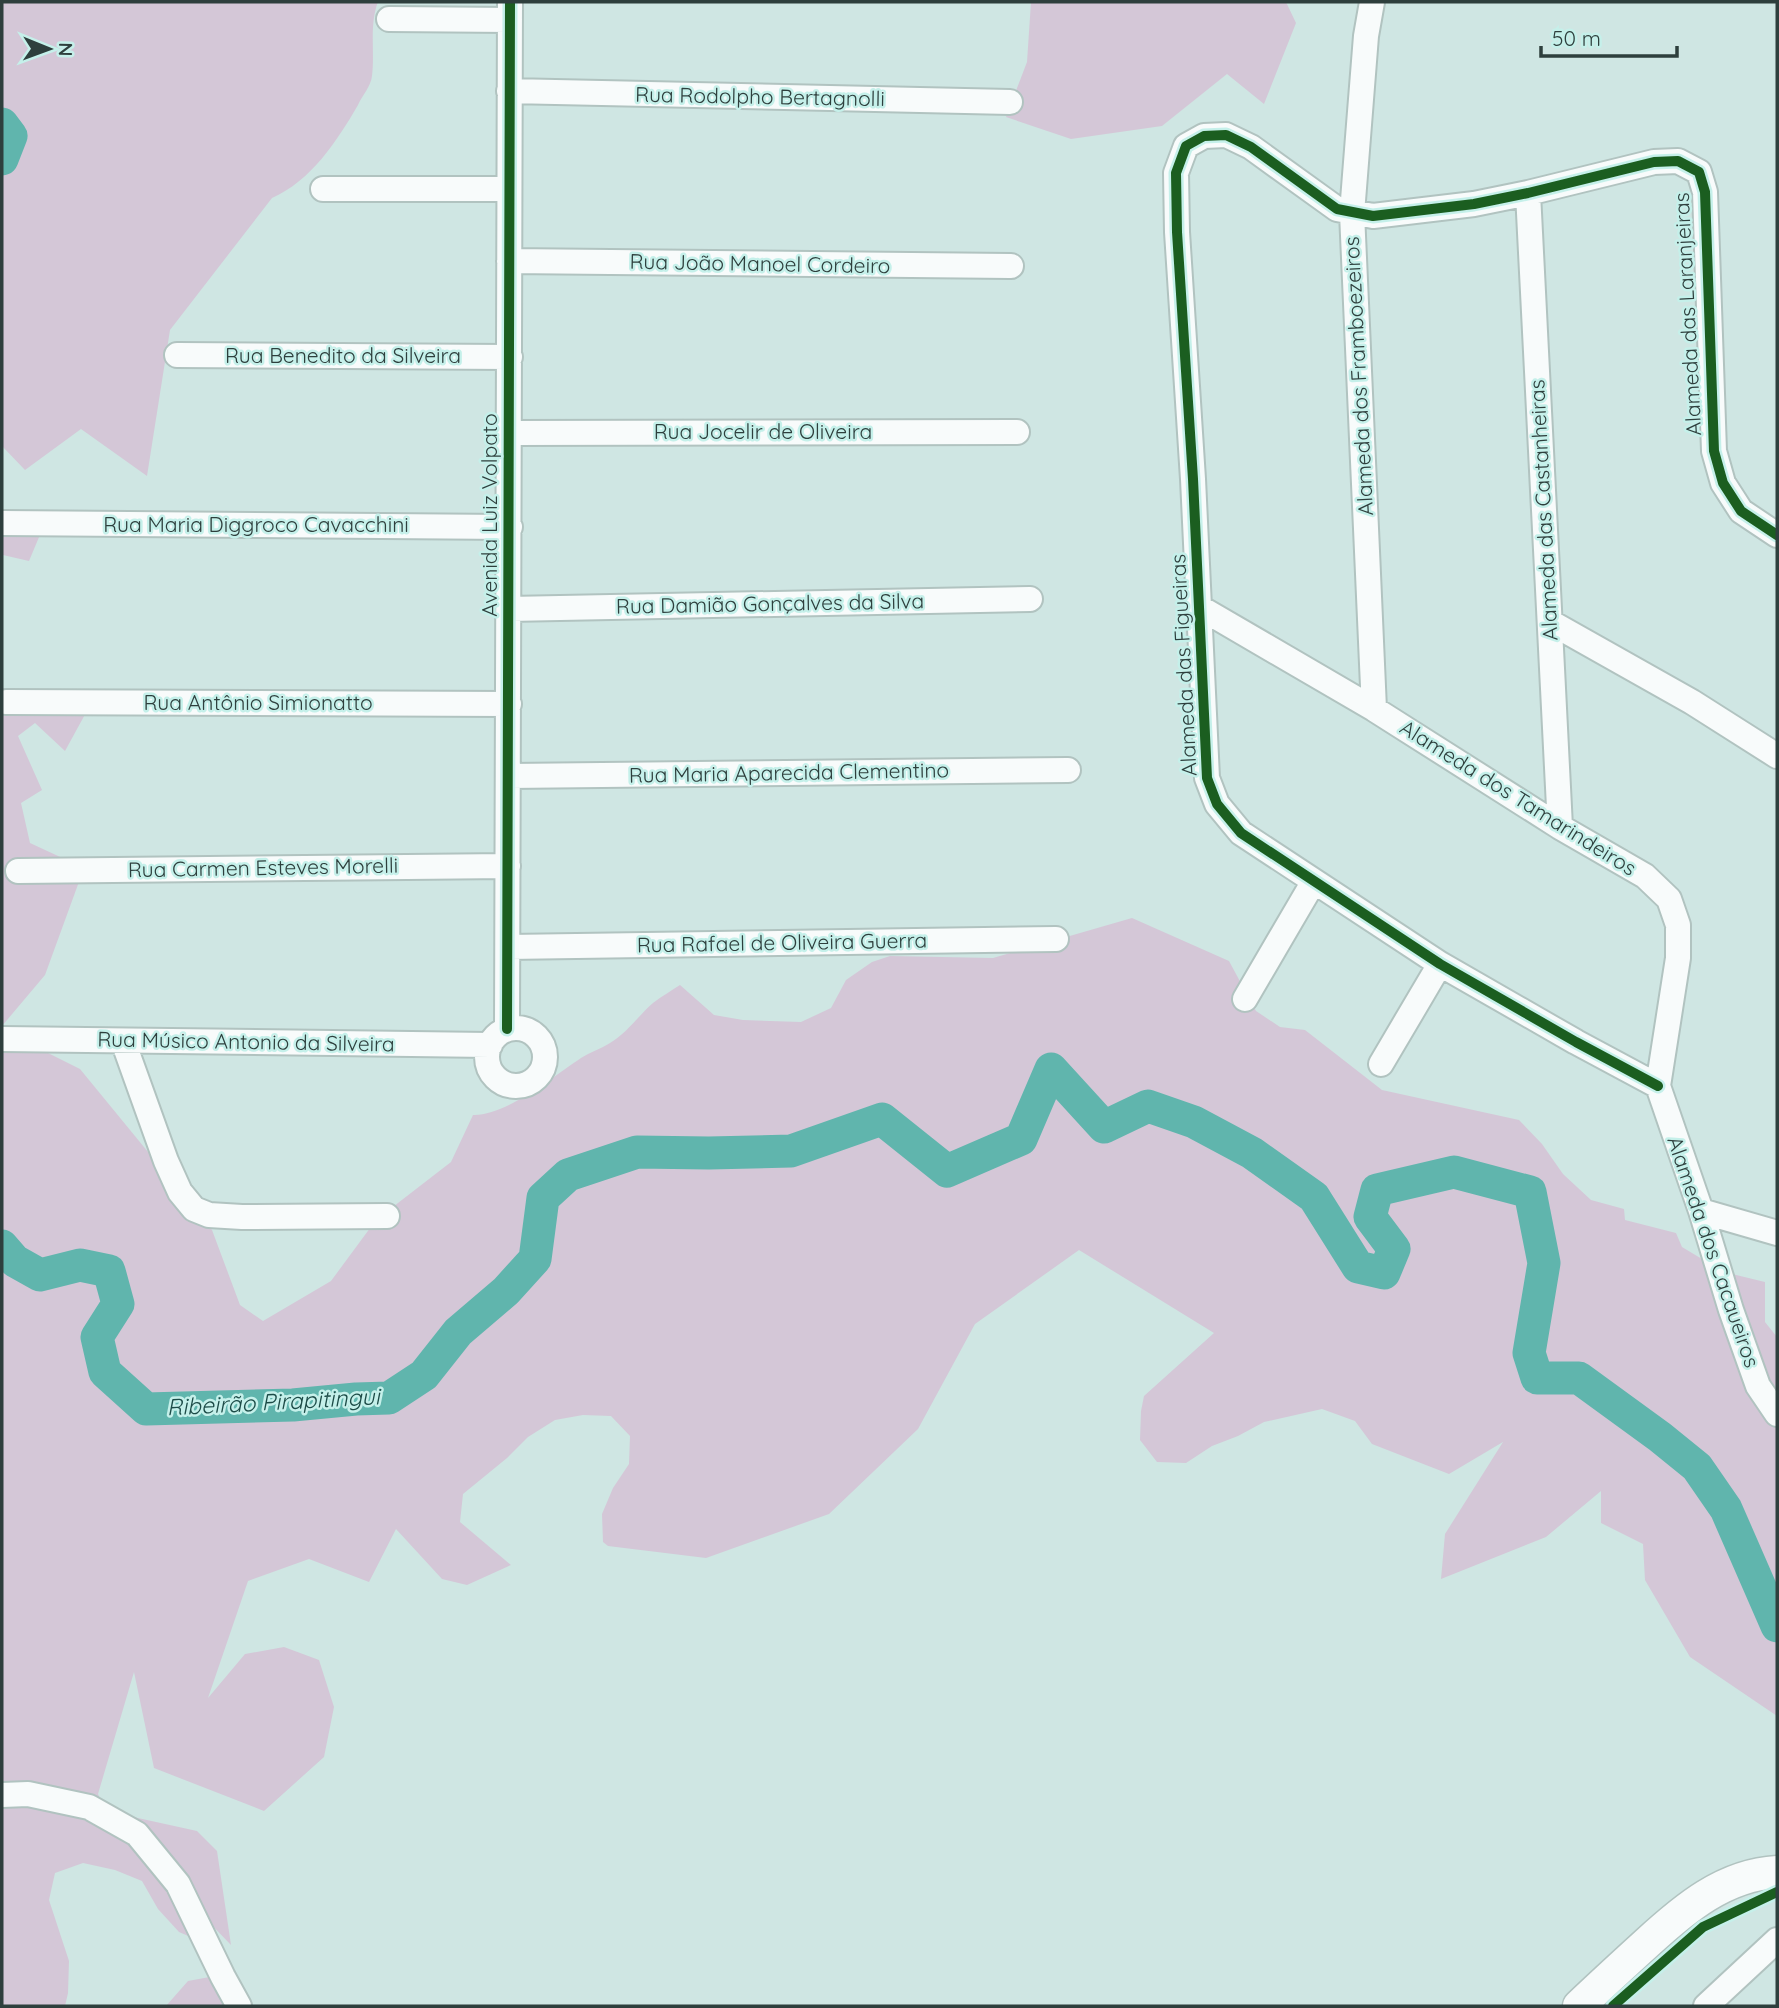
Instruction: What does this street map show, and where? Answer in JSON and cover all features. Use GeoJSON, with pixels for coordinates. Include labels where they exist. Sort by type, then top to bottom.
{"type":"FeatureCollection","features":[{"type":"Feature","properties":{"kind":"main road"},"geometry":{"type":"LineString","coordinates":[[1579,2006],[1677,1916],[1708,1894],[1737,1880],[1777,1872]]}},
{"type":"Feature","properties":{"kind":"street","name":"Alameda dos Framboezeiros"},"geometry":{"type":"LineString","coordinates":[[1372,2],[1366,36],[1352,213],[1374,709]]}},
{"type":"Feature","properties":{"kind":"street"},"geometry":{"type":"LineString","coordinates":[[389,19],[510,11]]}},
{"type":"Feature","properties":{"kind":"street","name":"Avenida Luiz Volpato"},"geometry":{"type":"LineString","coordinates":[[498,1037],[508,947],[510,11]]}},
{"type":"Feature","properties":{"kind":"street","name":"Rua Rodolpho Bertagnolli"},"geometry":{"type":"LineString","coordinates":[[509,91],[1010,102]]}},
{"type":"Feature","properties":{"kind":"street","name":"Alameda das Laranjeiras"},"geometry":{"type":"LineString","coordinates":[[1204,135],[1226,135],[1251,147],[1337,209],[1373,216],[1474,204],[1654,162],[1678,161],[1699,172],[1705,192],[1714,452],[1723,483],[1741,511],[1777,535]]}},
{"type":"Feature","properties":{"kind":"street","name":"Alameda das Figueiras"},"geometry":{"type":"LineString","coordinates":[[1204,135],[1186,146],[1177,173],[1177,232],[1207,778],[1217,804],[1241,833],[1440,964],[1658,1086]]}},
{"type":"Feature","properties":{"kind":"street"},"geometry":{"type":"LineString","coordinates":[[323,189],[509,189]]}},
{"type":"Feature","properties":{"kind":"street","name":"Alameda das Castanheiras"},"geometry":{"type":"LineString","coordinates":[[1528,193],[1560,827]]}},
{"type":"Feature","properties":{"kind":"street","name":"Rua João Manoel Cordeiro"},"geometry":{"type":"LineString","coordinates":[[509,261],[1011,266]]}},
{"type":"Feature","properties":{"kind":"street","name":"Rua Benedito da Silveira"},"geometry":{"type":"LineString","coordinates":[[177,355],[510,357]]}},
{"type":"Feature","properties":{"kind":"street","name":"Rua Jocelir de Oliveira"},"geometry":{"type":"LineString","coordinates":[[510,433],[1017,432]]}},
{"type":"Feature","properties":{"kind":"street","name":"Rua Maria Diggroco Cavacchini"},"geometry":{"type":"LineString","coordinates":[[2,523],[510,527]]}},
{"type":"Feature","properties":{"kind":"street","name":"Rua Damião Gonçalves da Silva"},"geometry":{"type":"LineString","coordinates":[[509,609],[1030,599]]}},
{"type":"Feature","properties":{"kind":"street","name":"Alameda dos Tamarindeiros"},"geometry":{"type":"LineString","coordinates":[[1199,607],[1374,709],[1560,827],[1645,876],[1669,899],[1678,925],[1678,958],[1658,1086]]}},
{"type":"Feature","properties":{"kind":"street"},"geometry":{"type":"LineString","coordinates":[[1550,622],[1692,702],[1777,756]]}},
{"type":"Feature","properties":{"kind":"street","name":"Rua Antônio Simionatto"},"geometry":{"type":"LineString","coordinates":[[6,702],[509,704]]}},
{"type":"Feature","properties":{"kind":"street","name":"Rua Maria Aparecida Clementino"},"geometry":{"type":"LineString","coordinates":[[509,776],[1068,770]]}},
{"type":"Feature","properties":{"kind":"street","name":"Rua Carmen Esteves Morelli"},"geometry":{"type":"LineString","coordinates":[[18,871],[508,866]]}},
{"type":"Feature","properties":{"kind":"street"},"geometry":{"type":"LineString","coordinates":[[1245,999],[1314,881]]}},
{"type":"Feature","properties":{"kind":"street","name":"Rua Rafael de Oliveira Guerra"},"geometry":{"type":"LineString","coordinates":[[508,947],[1056,939]]}},
{"type":"Feature","properties":{"kind":"street"},"geometry":{"type":"LineString","coordinates":[[1381,1064],[1440,964]]}},
{"type":"Feature","properties":{"kind":"street","name":"Rua Músico Antonio da Silveira"},"geometry":{"type":"LineString","coordinates":[[2,1039],[123,1041],[498,1037]]}},
{"type":"Feature","properties":{"kind":"street"},"geometry":{"type":"LineString","coordinates":[[123,1041],[166,1161],[180,1192],[194,1209],[209,1215],[242,1217],[387,1216]]}},
{"type":"Feature","properties":{"kind":"street","name":"Alameda dos Cacaueiros"},"geometry":{"type":"LineString","coordinates":[[1658,1086],[1758,1386],[1777,1414]]}},
{"type":"Feature","properties":{"kind":"street"},"geometry":{"type":"LineString","coordinates":[[1701,1212],[1777,1233]]}},
{"type":"Feature","properties":{"kind":"street"},"geometry":{"type":"LineString","coordinates":[[2,1795],[28,1794],[89,1807],[137,1834],[178,1884],[239,2006]]}},
{"type":"Feature","properties":{"kind":"street"},"geometry":{"type":"LineString","coordinates":[[1706,2006],[1777,1940]]}},
{"type":"Feature","properties":{"kind":"shaded area"},"geometry":{"type":"Polygon","coordinates":[[[2,2],[378,2],[373,29],[371,80],[350,119],[311,171],[286,191],[272,198],[170,330],[147,476],[81,429],[25,470],[2,446],[2,2]]]}},
{"type":"Feature","properties":{"kind":"shaded area"},"geometry":{"type":"Polygon","coordinates":[[[1031,2],[1286,2],[1296,23],[1264,104],[1227,74],[1162,126],[1071,139],[1006,117],[1027,62],[1031,2]]]}},
{"type":"Feature","properties":{"kind":"shaded area"},"geometry":{"type":"Polygon","coordinates":[[[2,511],[42,530],[29,561],[3,555],[2,560],[2,511]]]}},
{"type":"Feature","properties":{"kind":"shaded area"},"geometry":{"type":"Polygon","coordinates":[[[2,692],[94,698],[65,751],[35,723],[18,736],[42,790],[21,803],[30,843],[84,868],[45,975],[2,1026],[2,692]]]}},
{"type":"Feature","properties":{"kind":"shaded area"},"geometry":{"type":"Polygon","coordinates":[[[1132,918],[1229,961],[1256,1011],[1280,1027],[1305,1030],[1382,1090],[1519,1120],[1542,1144],[1563,1174],[1591,1200],[1624,1209],[1625,1220],[1676,1233],[1682,1247],[1732,1274],[1765,1282],[1765,1322],[1777,1337],[1777,1716],[1690,1657],[1645,1580],[1643,1544],[1601,1523],[1601,1491],[1546,1537],[1441,1579],[1445,1534],[1503,1442],[1449,1474],[1372,1444],[1355,1421],[1322,1409],[1264,1422],[1212,1446],[1186,1463],[1157,1462],[1140,1440],[1144,1396],[1214,1333],[1079,1250],[975,1324],[918,1429],[829,1514],[706,1558],[608,1546],[603,1542],[602,1514],[613,1488],[629,1464],[630,1436],[611,1416],[583,1415],[555,1420],[528,1437],[463,1494],[460,1522],[511,1565],[467,1585],[442,1579],[396,1529],[369,1582],[309,1559],[248,1581],[208,1698],[245,1654],[284,1647],[319,1660],[334,1707],[324,1757],[264,1811],[154,1768],[134,1672],[98,1794],[106,1811],[197,1831],[217,1851],[231,1945],[204,1917],[202,1942],[179,1932],[158,1909],[142,1881],[115,1870],[83,1863],[55,1873],[49,1900],[69,1961],[65,2006],[2,2006],[2,1030],[80,1069],[212,1230],[240,1305],[263,1321],[331,1281],[376,1220],[451,1162],[473,1115],[486,1114],[515,1102],[581,1058],[610,1043],[653,1003],[680,985],[714,1015],[743,1020],[801,1022],[831,1008],[846,980],[872,962],[890,956],[993,958],[1132,918]]]}},
{"type":"Feature","properties":{"kind":"shaded area"},"geometry":{"type":"Polygon","coordinates":[[[215,1976],[229,2006],[166,2006],[188,1981],[215,1976]]]}},
{"type":"Feature","properties":{"kind":"waterway","name":"Ribeirão Pirapitingui"},"geometry":{"type":"LineString","coordinates":[[2,124],[11,136],[2,159]]}},
{"type":"Feature","properties":{"kind":"waterway","name":"Ribeirão Pirapitingui"},"geometry":{"type":"LineString","coordinates":[[2,1246],[15,1261],[40,1275],[80,1265],[109,1271],[118,1304],[97,1337],[105,1372],[146,1409],[293,1405],[389,1398],[424,1375],[458,1332],[506,1291],[535,1259],[543,1198],[568,1175],[637,1152],[791,1151],[882,1119],[947,1171],[1021,1139],[1051,1069],[1104,1127],[1148,1106],[1194,1122],[1252,1153],[1314,1197],[1358,1267],[1384,1273],[1394,1249],[1370,1217],[1377,1190],[1454,1172],[1530,1192],[1544,1263],[1529,1353],[1537,1378],[1579,1378],[1697,1467],[1726,1509],[1777,1626]]}},
{"type":"Feature","properties":{"kind":"cycle path"},"geometry":{"type":"LineString","coordinates":[[507,1029],[510,2]]}},
{"type":"Feature","properties":{"kind":"cycle path"},"geometry":{"type":"LineString","coordinates":[[1658,1086],[1440,964],[1241,833],[1217,804],[1207,778],[1193,479],[1177,232],[1176,173],[1186,146],[1204,136],[1226,135],[1251,147],[1337,209],[1373,216],[1474,204],[1654,162],[1678,161],[1699,172],[1705,192],[1714,451],[1723,483],[1741,511],[1777,535]]}},
{"type":"Feature","properties":{"kind":"cycle path"},"geometry":{"type":"LineString","coordinates":[[1613,2006],[1703,1927],[1777,1892]]}}]}
